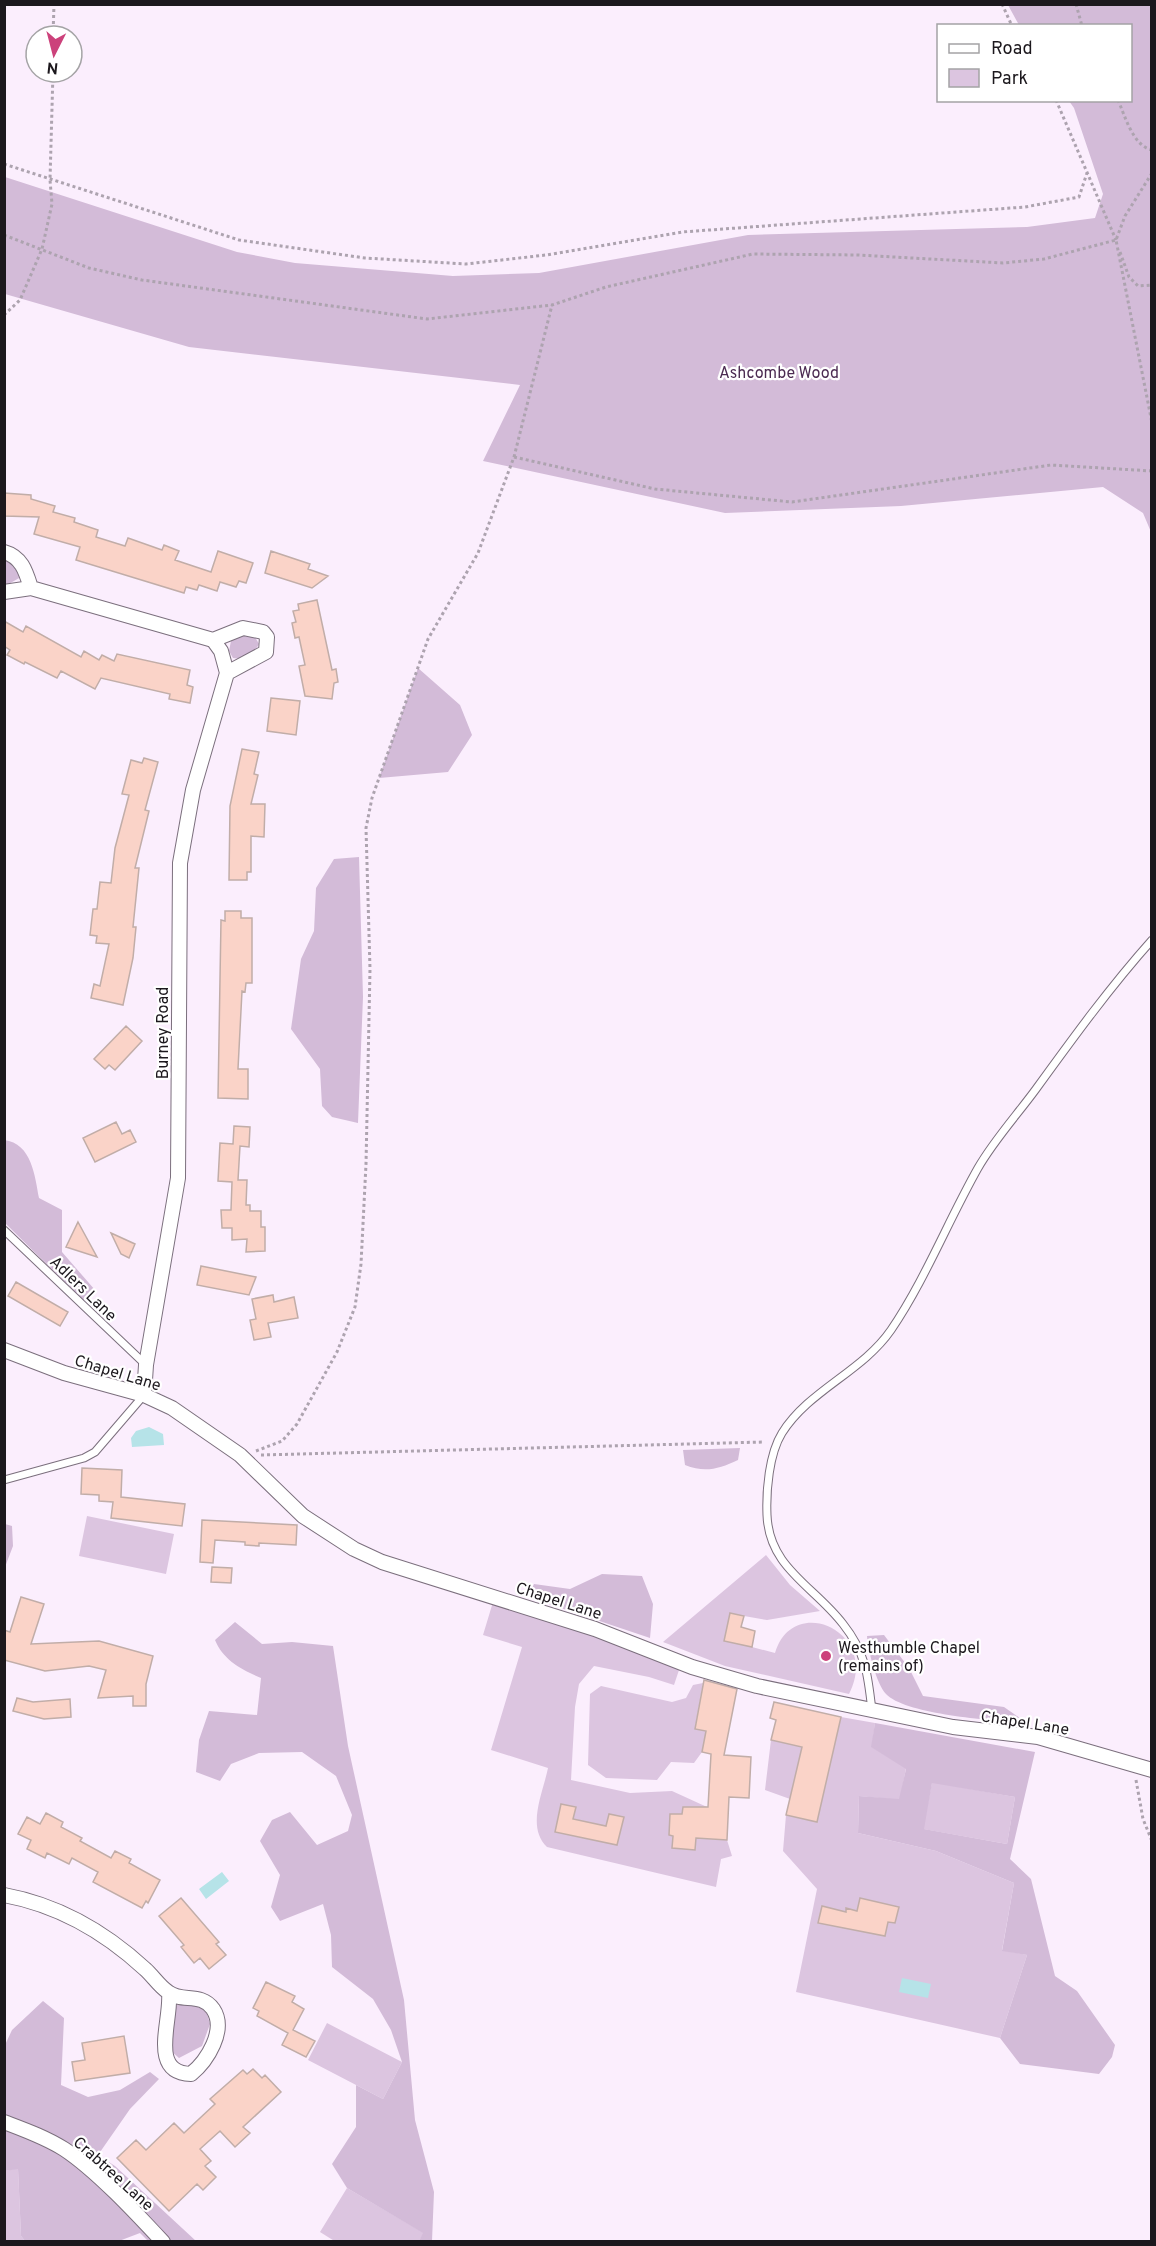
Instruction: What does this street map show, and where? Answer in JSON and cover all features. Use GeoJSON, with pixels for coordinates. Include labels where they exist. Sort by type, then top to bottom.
{"type":"FeatureCollection","features":[{"type":"Feature","properties":{"kind":"street"},"geometry":{"type":"LineString","coordinates":[[4,552],[16,556],[31,588]]}},
{"type":"Feature","properties":{"kind":"street"},"geometry":{"type":"LineString","coordinates":[[4,592],[31,588],[213,640],[243,628],[263,632],[267,637],[266,652],[227,673],[221,651],[213,640]]}},
{"type":"Feature","properties":{"kind":"street","name":"Burney Road"},"geometry":{"type":"LineString","coordinates":[[144,1395],[146,1365],[178,1178],[180,863],[193,790],[227,673]]}},
{"type":"Feature","properties":{"kind":"street","name":"Chapel Lane"},"geometry":{"type":"LineString","coordinates":[[4,1350],[63,1373],[144,1395],[172,1408],[240,1455],[303,1516],[354,1549],[382,1562],[595,1629],[692,1667],[757,1686],[953,1727],[1038,1737],[1152,1770]]}},
{"type":"Feature","properties":{"kind":"street"},"geometry":{"type":"LineString","coordinates":[[4,1895],[51,1906],[100,1933],[145,1968],[169,1993],[199,1997],[213,2009],[217,2025],[213,2046],[203,2064],[191,2074],[179,2074],[172,2069],[165,2051],[169,1993]]}},
{"type":"Feature","properties":{"kind":"street","name":"Crabtree Lane"},"geometry":{"type":"LineString","coordinates":[[4,2122],[41,2136],[66,2150],[163,2241]]}},
{"type":"Feature","properties":{"kind":"lane"},"geometry":{"type":"LineString","coordinates":[[872,1711],[867,1666],[856,1643],[841,1621],[792,1575],[783,1563],[771,1538],[767,1503],[778,1441],[803,1408],[858,1366],[890,1331],[979,1166],[1099,1003],[1152,940]]}},
{"type":"Feature","properties":{"kind":"lane","name":"Adlers Lane"},"geometry":{"type":"LineString","coordinates":[[4,1230],[146,1365]]}},
{"type":"Feature","properties":{"kind":"lane"},"geometry":{"type":"LineString","coordinates":[[4,1480],[84,1458],[95,1452],[144,1395]]}},
{"type":"Feature","properties":{"kind":"path"},"geometry":{"type":"LineString","coordinates":[[53,24],[54,4]]}},
{"type":"Feature","properties":{"kind":"path"},"geometry":{"type":"LineString","coordinates":[[1002,4],[1011,24]]}},
{"type":"Feature","properties":{"kind":"path"},"geometry":{"type":"LineString","coordinates":[[1076,4],[1081,24]]}},
{"type":"Feature","properties":{"kind":"path"},"geometry":{"type":"LineString","coordinates":[[4,315],[20,300],[42,249],[52,204],[50,180],[52,84]]}},
{"type":"Feature","properties":{"kind":"path"},"geometry":{"type":"LineString","coordinates":[[1057,102],[1116,240],[1129,277],[1138,286],[1152,285]]}},
{"type":"Feature","properties":{"kind":"path"},"geometry":{"type":"LineString","coordinates":[[1119,102],[1136,140],[1145,149],[1152,150]]}},
{"type":"Feature","properties":{"kind":"path"},"geometry":{"type":"LineString","coordinates":[[4,164],[239,240],[365,258],[466,264],[546,255],[682,232],[1025,207],[1079,197],[1086,174]]}},
{"type":"Feature","properties":{"kind":"path"},"geometry":{"type":"LineString","coordinates":[[1152,173],[1133,201],[1116,240],[1152,423]]}},
{"type":"Feature","properties":{"kind":"path"},"geometry":{"type":"LineString","coordinates":[[4,235],[89,268],[142,280],[427,319],[552,305],[606,287],[753,254],[858,255],[1003,263],[1044,259],[1116,240]]}},
{"type":"Feature","properties":{"kind":"path"},"geometry":{"type":"LineString","coordinates":[[240,1455],[282,1441],[297,1424],[337,1352],[355,1307],[361,1264],[366,1164],[370,969],[366,828],[372,798],[428,639],[478,553],[514,457],[552,305]]}},
{"type":"Feature","properties":{"kind":"path"},"geometry":{"type":"LineString","coordinates":[[514,457],[655,489],[792,502],[1051,465],[1152,471]]}},
{"type":"Feature","properties":{"kind":"path"},"geometry":{"type":"LineString","coordinates":[[240,1455],[778,1441]]}},
{"type":"Feature","properties":{"kind":"path"},"geometry":{"type":"LineString","coordinates":[[1136,1766],[1137,1790],[1152,1840]]}},
{"type":"Feature","properties":{"kind":"green space","name":"Ashcombe Wood"},"geometry":{"type":"Polygon","coordinates":[[[1008,5],[1151,5],[1151,532],[1143,513],[1103,487],[901,506],[725,513],[483,461],[520,385],[189,347],[5,294],[5,177],[237,252],[295,263],[453,276],[539,273],[748,235],[1027,227],[1095,218],[1103,194],[1074,108],[1070,102],[1132,102],[1132,24],[1018,24],[1008,5]]]}},
{"type":"Feature","properties":{"kind":"green space"},"geometry":{"type":"Polygon","coordinates":[[[5,558],[11,559],[21,577],[5,586],[5,558]]]}},
{"type":"Feature","properties":{"kind":"green space"},"geometry":{"type":"Polygon","coordinates":[[[247,634],[255,637],[259,644],[248,655],[233,658],[229,651],[231,641],[247,634]]]}},
{"type":"Feature","properties":{"kind":"green space"},"geometry":{"type":"Polygon","coordinates":[[[418,668],[460,705],[472,735],[448,772],[379,778],[418,668]]]}},
{"type":"Feature","properties":{"kind":"green space"},"geometry":{"type":"Polygon","coordinates":[[[359,857],[363,997],[358,1123],[332,1117],[322,1106],[320,1069],[291,1029],[301,959],[314,931],[316,888],[334,859],[359,857]]]}},
{"type":"Feature","properties":{"kind":"green space"},"geometry":{"type":"Polygon","coordinates":[[[4,1140],[21,1147],[31,1162],[39,1198],[62,1210],[62,1252],[95,1290],[83,1300],[5,1223],[4,1140]]]}},
{"type":"Feature","properties":{"kind":"green space"},"geometry":{"type":"Polygon","coordinates":[[[740,1448],[738,1460],[725,1466],[699,1469],[685,1465],[683,1450],[740,1448]]]}},
{"type":"Feature","properties":{"kind":"green space"},"geometry":{"type":"Polygon","coordinates":[[[87,1516],[174,1534],[166,1574],[79,1556],[87,1516]]]}},
{"type":"Feature","properties":{"kind":"green space"},"geometry":{"type":"Polygon","coordinates":[[[5,1524],[12,1526],[13,1546],[5,1567],[5,1524]]]}},
{"type":"Feature","properties":{"kind":"green space"},"geometry":{"type":"Polygon","coordinates":[[[766,1555],[790,1585],[820,1611],[767,1620],[744,1616],[741,1627],[755,1631],[752,1647],[775,1653],[785,1635],[799,1625],[815,1623],[831,1627],[844,1638],[853,1653],[856,1672],[849,1694],[725,1666],[663,1642],[766,1555]]]}},
{"type":"Feature","properties":{"kind":"green space"},"geometry":{"type":"Polygon","coordinates":[[[602,1574],[642,1576],[653,1604],[650,1638],[528,1597],[534,1584],[570,1589],[602,1574]]]}},
{"type":"Feature","properties":{"kind":"green space"},"geometry":{"type":"Polygon","coordinates":[[[493,1602],[655,1657],[679,1670],[674,1685],[649,1677],[594,1666],[579,1684],[575,1707],[571,1780],[630,1793],[672,1791],[707,1807],[706,1838],[727,1840],[732,1856],[721,1859],[716,1887],[547,1847],[541,1839],[537,1820],[548,1768],[491,1750],[522,1647],[483,1635],[493,1602]]]}},
{"type":"Feature","properties":{"kind":"green space"},"geometry":{"type":"Polygon","coordinates":[[[235,1622],[262,1644],[292,1642],[333,1646],[348,1746],[404,2000],[415,2120],[434,2192],[432,2241],[419,2241],[423,2233],[347,2188],[332,2164],[356,2127],[356,2085],[383,2099],[402,2062],[391,2030],[373,1999],[332,1967],[331,1935],[323,1904],[280,1921],[271,1907],[280,1875],[260,1841],[272,1820],[290,1812],[317,1845],[348,1831],[352,1815],[336,1776],[302,1752],[259,1753],[231,1764],[220,1781],[196,1772],[199,1740],[209,1711],[257,1715],[261,1678],[240,1668],[228,1659],[215,1640],[235,1622]]]}},
{"type":"Feature","properties":{"kind":"green space"},"geometry":{"type":"Polygon","coordinates":[[[884,1635],[909,1668],[923,1696],[1004,1707],[1027,1723],[953,1716],[912,1707],[897,1701],[882,1689],[869,1649],[867,1636],[884,1635]]]}},
{"type":"Feature","properties":{"kind":"green space"},"geometry":{"type":"Polygon","coordinates":[[[703,1683],[695,1728],[706,1731],[702,1752],[694,1763],[671,1762],[657,1780],[606,1778],[588,1765],[590,1694],[601,1686],[672,1702],[686,1698],[693,1685],[703,1683]]]}},
{"type":"Feature","properties":{"kind":"green space"},"geometry":{"type":"Polygon","coordinates":[[[841,1717],[875,1723],[872,1747],[906,1768],[900,1800],[859,1796],[858,1833],[936,1851],[1014,1883],[1002,1950],[1027,1955],[1000,2038],[796,1992],[817,1889],[783,1851],[786,1815],[817,1821],[841,1717]]]}},
{"type":"Feature","properties":{"kind":"green space"},"geometry":{"type":"Polygon","coordinates":[[[875,1723],[1035,1752],[1010,1859],[1031,1879],[1055,1976],[1077,1991],[1115,2045],[1112,2057],[1099,2074],[1020,2064],[1000,2038],[1027,1955],[1002,1951],[1014,1883],[936,1851],[858,1833],[859,1796],[899,1799],[906,1769],[871,1747],[875,1723]],[[932,1783],[924,1829],[1007,1844],[1015,1797],[932,1783]]]}},
{"type":"Feature","properties":{"kind":"green space"},"geometry":{"type":"Polygon","coordinates":[[[771,1740],[802,1747],[790,1799],[765,1790],[771,1740]]]}},
{"type":"Feature","properties":{"kind":"green space"},"geometry":{"type":"Polygon","coordinates":[[[932,1782],[1015,1797],[1007,1844],[923,1829],[932,1782]]]}},
{"type":"Feature","properties":{"kind":"green space"},"geometry":{"type":"Polygon","coordinates":[[[43,2001],[64,2018],[61,2085],[88,2097],[120,2090],[150,2072],[159,2079],[130,2109],[98,2155],[115,2166],[196,2241],[148,2241],[140,2233],[119,2241],[25,2241],[21,2236],[18,2169],[5,2171],[5,2045],[12,2030],[43,2001]]]}},
{"type":"Feature","properties":{"kind":"green space"},"geometry":{"type":"Polygon","coordinates":[[[180,2001],[206,2010],[210,2024],[202,2046],[179,2058],[171,2051],[173,2011],[180,2001]]]}},
{"type":"Feature","properties":{"kind":"green space"},"geometry":{"type":"Polygon","coordinates":[[[327,2023],[402,2062],[383,2099],[308,2060],[327,2023]]]}},
{"type":"Feature","properties":{"kind":"green space"},"geometry":{"type":"Polygon","coordinates":[[[18,2168],[21,2236],[25,2241],[5,2242],[5,2171],[18,2168]]]}},
{"type":"Feature","properties":{"kind":"green space"},"geometry":{"type":"Polygon","coordinates":[[[347,2188],[424,2233],[419,2241],[336,2242],[320,2232],[347,2188]]]}},
{"type":"Feature","properties":{"kind":"shaded area"},"geometry":{"type":"Polygon","coordinates":[[[149,1427],[163,1434],[164,1445],[132,1447],[131,1438],[136,1431],[149,1427]]]}},
{"type":"Feature","properties":{"kind":"shaded area"},"geometry":{"type":"Polygon","coordinates":[[[222,1872],[229,1881],[206,1899],[199,1889],[222,1872]]]}},
{"type":"Feature","properties":{"kind":"shaded area"},"geometry":{"type":"Polygon","coordinates":[[[902,1978],[931,1984],[928,1998],[899,1992],[902,1978]]]}},
{"type":"Feature","properties":{"kind":"building"},"geometry":{"type":"Polygon","coordinates":[[[4,493],[31,495],[31,499],[55,506],[53,512],[75,518],[74,522],[98,530],[96,537],[125,546],[128,538],[162,550],[164,545],[179,551],[175,560],[211,572],[218,551],[253,563],[246,583],[239,581],[236,587],[220,582],[217,591],[199,585],[197,590],[186,587],[184,593],[76,560],[80,547],[34,534],[39,517],[4,516],[4,493]]]}},
{"type":"Feature","properties":{"kind":"building"},"geometry":{"type":"Polygon","coordinates":[[[271,551],[310,564],[308,569],[328,576],[312,588],[265,573],[271,551]]]}},
{"type":"Feature","properties":{"kind":"building"},"geometry":{"type":"Polygon","coordinates":[[[317,600],[332,670],[336,669],[338,682],[334,683],[332,699],[305,696],[299,666],[305,665],[299,637],[295,638],[292,623],[296,622],[293,611],[299,610],[298,604],[317,600]]]}},
{"type":"Feature","properties":{"kind":"building"},"geometry":{"type":"Polygon","coordinates":[[[4,621],[23,632],[26,626],[81,657],[84,651],[99,660],[102,655],[114,661],[117,654],[190,670],[187,685],[193,687],[190,703],[169,699],[170,694],[101,678],[95,689],[61,671],[57,678],[25,662],[24,664],[7,655],[10,650],[4,646],[4,621]]]}},
{"type":"Feature","properties":{"kind":"building"},"geometry":{"type":"Polygon","coordinates":[[[271,698],[300,701],[296,735],[267,731],[271,698]]]}},
{"type":"Feature","properties":{"kind":"building"},"geometry":{"type":"Polygon","coordinates":[[[242,749],[259,752],[254,774],[258,775],[251,804],[265,804],[264,837],[251,836],[251,872],[247,872],[247,880],[229,880],[230,806],[242,749]]]}},
{"type":"Feature","properties":{"kind":"building"},"geometry":{"type":"Polygon","coordinates":[[[144,758],[158,762],[145,810],[149,811],[135,868],[139,868],[133,927],[136,927],[133,958],[123,1005],[91,998],[94,984],[100,986],[109,944],[96,943],[97,936],[90,935],[93,909],[97,909],[100,882],[111,883],[115,848],[129,795],[122,794],[131,760],[142,763],[144,758]]]}},
{"type":"Feature","properties":{"kind":"building"},"geometry":{"type":"Polygon","coordinates":[[[225,911],[241,911],[241,918],[252,918],[252,983],[246,983],[245,992],[242,991],[238,1069],[248,1069],[248,1099],[218,1098],[221,920],[225,921],[225,911]]]}},
{"type":"Feature","properties":{"kind":"building"},"geometry":{"type":"Polygon","coordinates":[[[126,1026],[142,1041],[115,1070],[109,1065],[105,1069],[94,1059],[126,1026]]]}},
{"type":"Feature","properties":{"kind":"building"},"geometry":{"type":"Polygon","coordinates":[[[116,1122],[122,1134],[130,1130],[136,1142],[95,1162],[83,1138],[116,1122]]]}},
{"type":"Feature","properties":{"kind":"building"},"geometry":{"type":"Polygon","coordinates":[[[234,1126],[250,1127],[249,1147],[240,1146],[238,1180],[247,1180],[246,1205],[250,1205],[250,1211],[261,1211],[261,1227],[265,1227],[265,1251],[246,1252],[247,1239],[232,1240],[232,1228],[222,1228],[221,1210],[231,1210],[232,1182],[218,1181],[220,1143],[233,1144],[234,1126]]]}},
{"type":"Feature","properties":{"kind":"building"},"geometry":{"type":"Polygon","coordinates":[[[78,1222],[97,1257],[66,1247],[78,1222]]]}},
{"type":"Feature","properties":{"kind":"building"},"geometry":{"type":"Polygon","coordinates":[[[111,1233],[135,1244],[129,1258],[121,1254],[111,1233]]]}},
{"type":"Feature","properties":{"kind":"building"},"geometry":{"type":"Polygon","coordinates":[[[201,1266],[256,1277],[249,1295],[197,1285],[201,1266]]]}},
{"type":"Feature","properties":{"kind":"building"},"geometry":{"type":"Polygon","coordinates":[[[16,1282],[68,1312],[60,1326],[8,1296],[16,1282]]]}},
{"type":"Feature","properties":{"kind":"building"},"geometry":{"type":"Polygon","coordinates":[[[273,1295],[274,1302],[294,1297],[298,1318],[268,1323],[271,1337],[254,1340],[250,1320],[256,1319],[252,1299],[273,1295]]]}},
{"type":"Feature","properties":{"kind":"building"},"geometry":{"type":"Polygon","coordinates":[[[82,1468],[122,1470],[121,1497],[185,1504],[182,1526],[111,1518],[113,1502],[99,1501],[99,1495],[81,1494],[82,1468]]]}},
{"type":"Feature","properties":{"kind":"building"},"geometry":{"type":"Polygon","coordinates":[[[202,1520],[297,1525],[296,1545],[259,1543],[259,1546],[245,1545],[245,1542],[215,1540],[213,1563],[200,1562],[202,1520]]]}},
{"type":"Feature","properties":{"kind":"building"},"geometry":{"type":"Polygon","coordinates":[[[212,1567],[232,1568],[231,1583],[211,1582],[212,1567]]]}},
{"type":"Feature","properties":{"kind":"building"},"geometry":{"type":"Polygon","coordinates":[[[21,1597],[44,1604],[31,1644],[99,1641],[153,1656],[146,1684],[146,1706],[133,1706],[133,1696],[98,1698],[106,1670],[89,1666],[45,1671],[4,1660],[4,1630],[10,1632],[21,1597]]]}},
{"type":"Feature","properties":{"kind":"building"},"geometry":{"type":"Polygon","coordinates":[[[730,1613],[744,1616],[741,1627],[755,1631],[752,1647],[724,1641],[730,1613]]]}},
{"type":"Feature","properties":{"kind":"building"},"geometry":{"type":"Polygon","coordinates":[[[704,1680],[737,1689],[724,1755],[751,1757],[749,1798],[729,1797],[727,1840],[696,1838],[695,1850],[672,1848],[673,1836],[669,1835],[670,1814],[682,1814],[683,1807],[708,1807],[711,1754],[702,1752],[706,1731],[695,1729],[704,1680]]]}},
{"type":"Feature","properties":{"kind":"building"},"geometry":{"type":"Polygon","coordinates":[[[17,1698],[33,1702],[70,1699],[71,1717],[44,1719],[13,1711],[17,1698]]]}},
{"type":"Feature","properties":{"kind":"building"},"geometry":{"type":"Polygon","coordinates":[[[774,1702],[841,1717],[817,1822],[786,1815],[802,1747],[771,1740],[776,1720],[770,1718],[774,1702]]]}},
{"type":"Feature","properties":{"kind":"building"},"geometry":{"type":"Polygon","coordinates":[[[561,1804],[576,1807],[573,1819],[606,1826],[609,1814],[624,1817],[617,1845],[555,1832],[561,1804]]]}},
{"type":"Feature","properties":{"kind":"building"},"geometry":{"type":"Polygon","coordinates":[[[46,1813],[63,1822],[61,1827],[82,1838],[80,1841],[111,1858],[115,1851],[131,1859],[129,1863],[160,1880],[148,1903],[146,1901],[142,1908],[93,1882],[98,1872],[72,1858],[69,1864],[47,1853],[45,1858],[27,1849],[31,1840],[18,1834],[27,1817],[40,1824],[46,1813]]]}},
{"type":"Feature","properties":{"kind":"building"},"geometry":{"type":"Polygon","coordinates":[[[181,1898],[219,1942],[216,1944],[226,1955],[209,1969],[200,1958],[194,1963],[181,1947],[184,1945],[159,1916],[181,1898]]]}},
{"type":"Feature","properties":{"kind":"building"},"geometry":{"type":"Polygon","coordinates":[[[860,1898],[899,1907],[895,1923],[888,1922],[885,1936],[818,1923],[822,1906],[846,1912],[846,1908],[857,1911],[860,1898]]]}},
{"type":"Feature","properties":{"kind":"building"},"geometry":{"type":"Polygon","coordinates":[[[266,1982],[295,1996],[292,2002],[304,2009],[293,2030],[315,2041],[306,2057],[282,2045],[288,2033],[257,2016],[259,2011],[253,2008],[266,1982]]]}},
{"type":"Feature","properties":{"kind":"building"},"geometry":{"type":"Polygon","coordinates":[[[124,2036],[130,2073],[75,2081],[72,2062],[85,2060],[82,2043],[124,2036]]]}},
{"type":"Feature","properties":{"kind":"building"},"geometry":{"type":"Polygon","coordinates":[[[253,2069],[262,2078],[265,2075],[281,2092],[243,2127],[250,2133],[235,2147],[220,2131],[200,2149],[211,2161],[205,2166],[216,2177],[203,2190],[197,2184],[169,2211],[117,2158],[136,2140],[146,2150],[174,2123],[184,2133],[215,2104],[210,2099],[243,2070],[247,2074],[253,2069]]]}},
{"type":"Feature","properties":{"kind":"place","name":"Westhumble Chapel (remains of)"},"geometry":{"type":"Point","coordinates":[826,1656]}}]}
